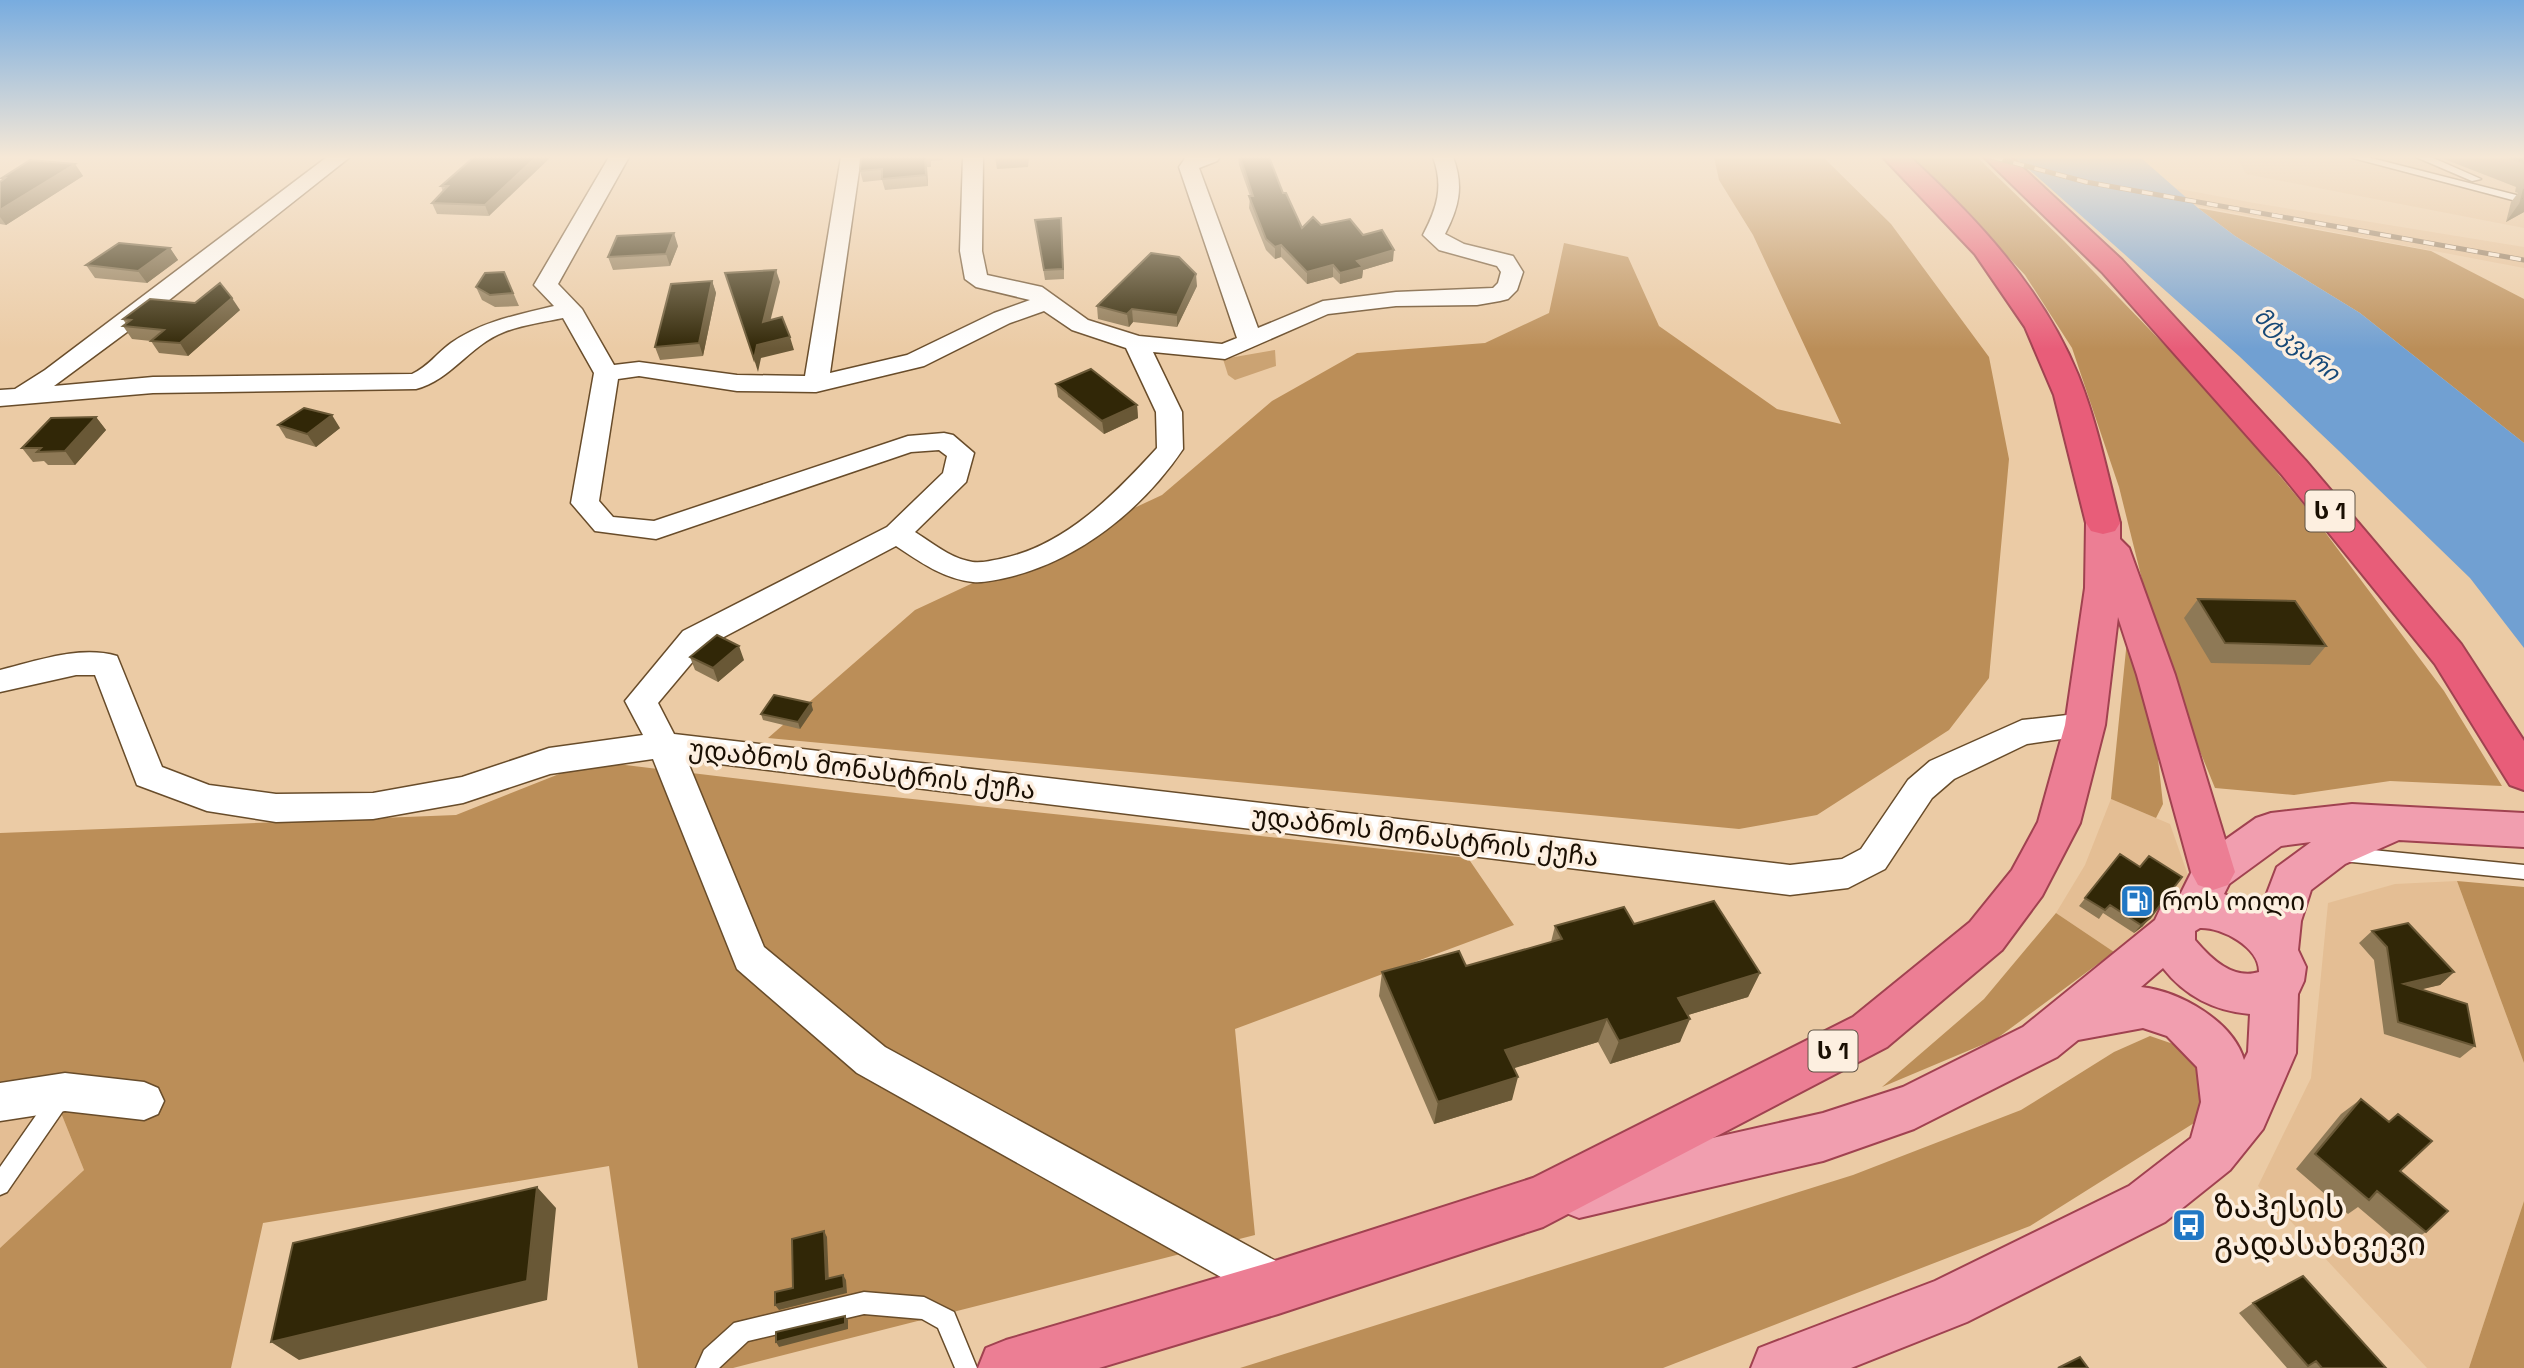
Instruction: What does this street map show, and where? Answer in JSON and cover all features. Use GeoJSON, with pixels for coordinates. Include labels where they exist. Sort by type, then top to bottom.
{"type":"FeatureCollection","features":[{"type":"Feature","properties":{"kind":"highway","name":"ს 1"},"geometry":{"type":"LineString","coordinates":[[1543,1202],[1870,1032],[1986,936],[2027,883],[2059,823],[2085,725],[2103,588],[2103,523],[2076,417],[2056,357],[2037,320],[1980,245],[1957,221]]}},
{"type":"Feature","properties":{"kind":"highway","name":"ს 1"},"geometry":{"type":"LineString","coordinates":[[2064,221],[2112,266],[2294,468],[2448,654],[2524,774]]}},
{"type":"Feature","properties":{"kind":"highway"},"geometry":{"type":"LineString","coordinates":[[2103,523],[2156,675],[2193,905]]}},
{"type":"Feature","properties":{"kind":"highway"},"geometry":{"type":"LineString","coordinates":[[1006,1368],[1278,1287],[1543,1202]]}},
{"type":"Feature","properties":{"kind":"main road"},"geometry":{"type":"LineString","coordinates":[[1543,1202],[1823,1137],[1914,1106],[2040,1042],[2068,1021],[2270,830],[2352,821],[2524,830]]}},
{"type":"Feature","properties":{"kind":"main road"},"geometry":{"type":"LineString","coordinates":[[1779,1368],[1973,1291],[2147,1204],[2212,1153],[2245,1112],[2272,1053],[2279,921],[2292,880],[2330,852],[2401,823]]}},
{"type":"Feature","properties":{"kind":"main road"},"geometry":{"type":"LineString","coordinates":[[2193,905],[2224,912],[2266,938],[2275,969],[2262,994],[2247,995],[2211,985],[2182,961],[2174,947],[2193,905]]}},
{"type":"Feature","properties":{"kind":"main road"},"geometry":{"type":"LineString","coordinates":[[2068,1021],[2143,1007],[2183,1021],[2220,1057],[2226,1102],[2212,1153]]}},
{"type":"Feature","properties":{"kind":"street"},"geometry":{"type":"LineString","coordinates":[[9,398],[54,375],[257,221]]}},
{"type":"Feature","properties":{"kind":"street"},"geometry":{"type":"LineString","coordinates":[[583,221],[546,285],[570,309],[606,373],[639,369],[737,383],[816,384],[915,361],[1002,318],[1046,302]]}},
{"type":"Feature","properties":{"kind":"street"},"geometry":{"type":"LineString","coordinates":[[816,384],[841,221]]}},
{"type":"Feature","properties":{"kind":"street"},"geometry":{"type":"LineString","coordinates":[[972,221],[971,251],[976,279],[1006,288],[1031,290],[1041,294],[1046,302],[1080,325],[1136,343],[1225,352],[1323,308],[1396,299],[1477,298],[1500,294],[1509,285],[1512,272],[1505,261],[1450,248],[1439,242],[1434,235],[1441,221]]}},
{"type":"Feature","properties":{"kind":"street"},"geometry":{"type":"LineString","coordinates":[[1208,221],[1250,341]]}},
{"type":"Feature","properties":{"kind":"street"},"geometry":{"type":"LineString","coordinates":[[9,398],[153,385],[416,381],[430,375],[459,349],[495,327],[570,309]]}},
{"type":"Feature","properties":{"kind":"street"},"geometry":{"type":"LineString","coordinates":[[897,534],[951,565],[973,572],[1019,567],[1063,548],[1133,492],[1170,449],[1169,412],[1136,343]]}},
{"type":"Feature","properties":{"kind":"street","name":"უდაბნოს მონასტრის ქუჩა"},"geometry":{"type":"LineString","coordinates":[[606,373],[585,503],[605,525],[656,530],[908,444],[944,441],[961,453],[956,476],[897,534],[694,639],[641,701],[664,745],[1790,880],[1848,873],[1873,859],[1920,789],[1942,770],[2022,732],[2085,725]]}},
{"type":"Feature","properties":{"kind":"street"},"geometry":{"type":"LineString","coordinates":[[0,681],[76,664],[106,664],[149,776],[207,798],[276,808],[373,806],[463,790],[549,761],[664,745],[750,958],[871,1060],[1278,1287]]}},
{"type":"Feature","properties":{"kind":"street"},"geometry":{"type":"LineString","coordinates":[[0,1102],[65,1092],[144,1101]]}},
{"type":"Feature","properties":{"kind":"lane"},"geometry":{"type":"LineString","coordinates":[[2330,852],[2524,872]]}},
{"type":"Feature","properties":{"kind":"lane"},"geometry":{"type":"LineString","coordinates":[[0,1185],[65,1092]]}},
{"type":"Feature","properties":{"kind":"lane"},"geometry":{"type":"LineString","coordinates":[[707,1368],[712,1358],[742,1331],[864,1303],[924,1308],[946,1320],[966,1368]]}},
{"type":"Feature","properties":{"kind":"shaded area"},"geometry":{"type":"Polygon","coordinates":[[[1744,221],[1888,221],[1989,357],[2009,459],[1989,678],[1949,730],[1817,815],[1739,829],[768,738],[915,610],[1162,495],[1272,401],[1357,353],[1485,343],[1549,313],[1564,243],[1628,257],[1659,326],[1777,409],[1841,424],[1744,221]]]}},
{"type":"Feature","properties":{"kind":"shaded area"},"geometry":{"type":"Polygon","coordinates":[[[1975,221],[2043,221],[2211,393],[2313,516],[2444,691],[2502,786],[2390,781],[2294,795],[2215,788],[2161,656],[2119,487],[2072,348],[2025,275],[1975,221]]]}},
{"type":"Feature","properties":{"kind":"shaded area"},"geometry":{"type":"Polygon","coordinates":[[[2215,221],[2268,221],[2431,251],[2524,299],[2524,443],[2360,313],[2215,221]]]}},
{"type":"Feature","properties":{"kind":"shaded area"},"geometry":{"type":"Polygon","coordinates":[[[2275,221],[2363,221],[2524,247],[2524,268],[2275,221]]]}},
{"type":"Feature","properties":{"kind":"shaded area"},"geometry":{"type":"Polygon","coordinates":[[[2487,221],[2524,221],[2524,228],[2487,221]]]}},
{"type":"Feature","properties":{"kind":"shaded area"},"geometry":{"type":"Polygon","coordinates":[[[1275,350],[1276,366],[1235,380],[1228,375],[1223,359],[1275,350]]]}},
{"type":"Feature","properties":{"kind":"shaded area"},"geometry":{"type":"Polygon","coordinates":[[[2127,640],[2152,704],[2163,804],[2156,818],[2111,799],[2127,640]]]}},
{"type":"Feature","properties":{"kind":"shaded area"},"geometry":{"type":"Polygon","coordinates":[[[592,761],[856,793],[1468,858],[1514,925],[1235,1029],[1255,1235],[733,1368],[638,1368],[609,1166],[263,1223],[231,1368],[0,1368],[0,1248],[84,1170],[53,1093],[0,1096],[0,833],[456,815],[592,761]]]}},
{"type":"Feature","properties":{"kind":"shaded area"},"geometry":{"type":"Polygon","coordinates":[[[2111,799],[2170,824],[2190,881],[2159,918],[2114,952],[2056,913],[2085,865],[2111,799]]]}},
{"type":"Feature","properties":{"kind":"shaded area"},"geometry":{"type":"Polygon","coordinates":[[[2457,881],[2524,1063],[2524,1201],[2469,1368],[2427,1368],[2258,1186],[2311,1078],[2328,903],[2395,884],[2457,881]]]}},
{"type":"Feature","properties":{"kind":"shaded area"},"geometry":{"type":"Polygon","coordinates":[[[2457,881],[2524,887],[2524,1063],[2457,881]]]}},
{"type":"Feature","properties":{"kind":"shaded area"},"geometry":{"type":"Polygon","coordinates":[[[2056,913],[2114,952],[1996,1039],[1882,1087],[1984,999],[2056,913]]]}},
{"type":"Feature","properties":{"kind":"shaded area"},"geometry":{"type":"Polygon","coordinates":[[[2150,1036],[2179,1046],[2206,1067],[2202,1118],[2030,1226],[1663,1368],[1240,1368],[1853,1175],[2021,1110],[2114,1052],[2150,1036]]]}},
{"type":"Feature","properties":{"kind":"shaded area"},"geometry":{"type":"Polygon","coordinates":[[[53,1093],[84,1170],[0,1248],[0,1096],[53,1093]]]}},
{"type":"Feature","properties":{"kind":"shaded area"},"geometry":{"type":"Polygon","coordinates":[[[2524,1201],[2524,1368],[2469,1368],[2524,1201]]]}},
{"type":"Feature","properties":{"kind":"water","name":"მტკვარი"},"geometry":{"type":"Polygon","coordinates":[[[2087,221],[2215,221],[2360,313],[2524,443],[2524,648],[2470,578],[2239,356],[2087,221]]]}},
{"type":"Feature","properties":{"kind":"building"},"geometry":{"type":"Polygon","coordinates":[[[1035,221],[1061,221],[1063,269],[1044,270],[1035,221]]]}},
{"type":"Feature","properties":{"kind":"building"},"geometry":{"type":"Polygon","coordinates":[[[1259,221],[1299,221],[1302,228],[1309,221],[1317,221],[1321,225],[1351,221],[1363,235],[1382,230],[1394,250],[1357,261],[1363,267],[1340,273],[1333,265],[1307,272],[1281,245],[1275,247],[1266,239],[1259,221]]]}},
{"type":"Feature","properties":{"kind":"building"},"geometry":{"type":"Polygon","coordinates":[[[674,233],[666,254],[608,257],[617,236],[674,233]]]}},
{"type":"Feature","properties":{"kind":"building"},"geometry":{"type":"Polygon","coordinates":[[[119,243],[170,248],[138,271],[86,265],[119,243]]]}},
{"type":"Feature","properties":{"kind":"building"},"geometry":{"type":"Polygon","coordinates":[[[1151,253],[1179,257],[1196,274],[1177,315],[1132,309],[1127,314],[1097,306],[1151,253]]]}},
{"type":"Feature","properties":{"kind":"building"},"geometry":{"type":"Polygon","coordinates":[[[776,270],[763,322],[782,317],[790,337],[757,345],[754,359],[725,273],[776,270]]]}},
{"type":"Feature","properties":{"kind":"building"},"geometry":{"type":"Polygon","coordinates":[[[504,272],[513,293],[490,295],[476,287],[485,273],[504,272]]]}},
{"type":"Feature","properties":{"kind":"building"},"geometry":{"type":"Polygon","coordinates":[[[712,281],[699,343],[655,347],[671,284],[712,281]]]}},
{"type":"Feature","properties":{"kind":"building"},"geometry":{"type":"Polygon","coordinates":[[[220,283],[232,298],[180,343],[151,341],[164,330],[123,326],[131,320],[123,319],[150,299],[195,303],[220,283]]]}},
{"type":"Feature","properties":{"kind":"building"},"geometry":{"type":"Polygon","coordinates":[[[1091,369],[1137,405],[1102,421],[1056,384],[1091,369]]]}},
{"type":"Feature","properties":{"kind":"building"},"geometry":{"type":"Polygon","coordinates":[[[304,408],[332,415],[307,434],[278,425],[304,408]]]}},
{"type":"Feature","properties":{"kind":"building"},"geometry":{"type":"Polygon","coordinates":[[[96,417],[65,451],[37,452],[41,448],[22,448],[51,418],[96,417]]]}},
{"type":"Feature","properties":{"kind":"building"},"geometry":{"type":"Polygon","coordinates":[[[2198,599],[2295,601],[2326,646],[2225,643],[2198,599]]]}},
{"type":"Feature","properties":{"kind":"building"},"geometry":{"type":"Polygon","coordinates":[[[717,635],[739,646],[713,668],[690,657],[717,635]]]}},
{"type":"Feature","properties":{"kind":"building"},"geometry":{"type":"Polygon","coordinates":[[[774,695],[811,703],[798,722],[761,714],[774,695]]]}},
{"type":"Feature","properties":{"kind":"building"},"geometry":{"type":"Polygon","coordinates":[[[2120,854],[2140,867],[2149,856],[2182,877],[2150,918],[2141,925],[2110,905],[2105,910],[2085,898],[2120,854]]]}},
{"type":"Feature","properties":{"kind":"building"},"geometry":{"type":"Polygon","coordinates":[[[1714,901],[1760,973],[1678,998],[1690,1019],[1619,1041],[1607,1019],[1505,1050],[1518,1077],[1438,1102],[1382,972],[1459,951],[1466,966],[1562,939],[1555,926],[1624,907],[1634,924],[1714,901]]]}},
{"type":"Feature","properties":{"kind":"building"},"geometry":{"type":"Polygon","coordinates":[[[2408,923],[2454,972],[2404,984],[2467,1004],[2475,1046],[2398,1022],[2387,947],[2372,931],[2408,923]]]}},
{"type":"Feature","properties":{"kind":"building"},"geometry":{"type":"Polygon","coordinates":[[[2361,1099],[2389,1122],[2398,1114],[2432,1141],[2400,1171],[2448,1211],[2426,1232],[2377,1191],[2369,1200],[2315,1154],[2361,1099]]]}},
{"type":"Feature","properties":{"kind":"building"},"geometry":{"type":"Polygon","coordinates":[[[537,1187],[527,1281],[271,1342],[293,1243],[537,1187]]]}},
{"type":"Feature","properties":{"kind":"building"},"geometry":{"type":"Polygon","coordinates":[[[824,1231],[826,1279],[843,1275],[844,1288],[775,1305],[775,1292],[793,1288],[792,1239],[824,1231]]]}},
{"type":"Feature","properties":{"kind":"building"},"geometry":{"type":"Polygon","coordinates":[[[2303,1276],[2386,1368],[2322,1368],[2316,1361],[2308,1366],[2253,1303],[2303,1276]]]}},
{"type":"Feature","properties":{"kind":"building"},"geometry":{"type":"Polygon","coordinates":[[[845,1316],[845,1324],[776,1342],[776,1332],[845,1316]]]}},
{"type":"Feature","properties":{"kind":"building"},"geometry":{"type":"Polygon","coordinates":[[[2080,1357],[2088,1368],[2058,1368],[2080,1357]]]}},
{"type":"Feature","properties":{"kind":"railway"},"geometry":{"type":"LineString","coordinates":[[2304,221],[2524,260]]}},
{"type":"Feature","properties":{"kind":"place","name":"როს ოილი"},"geometry":{"type":"Point","coordinates":[2137,901]}},
{"type":"Feature","properties":{"kind":"place","name":"ზაჰესის გადასახვევი"},"geometry":{"type":"Point","coordinates":[2189,1225]}}]}
